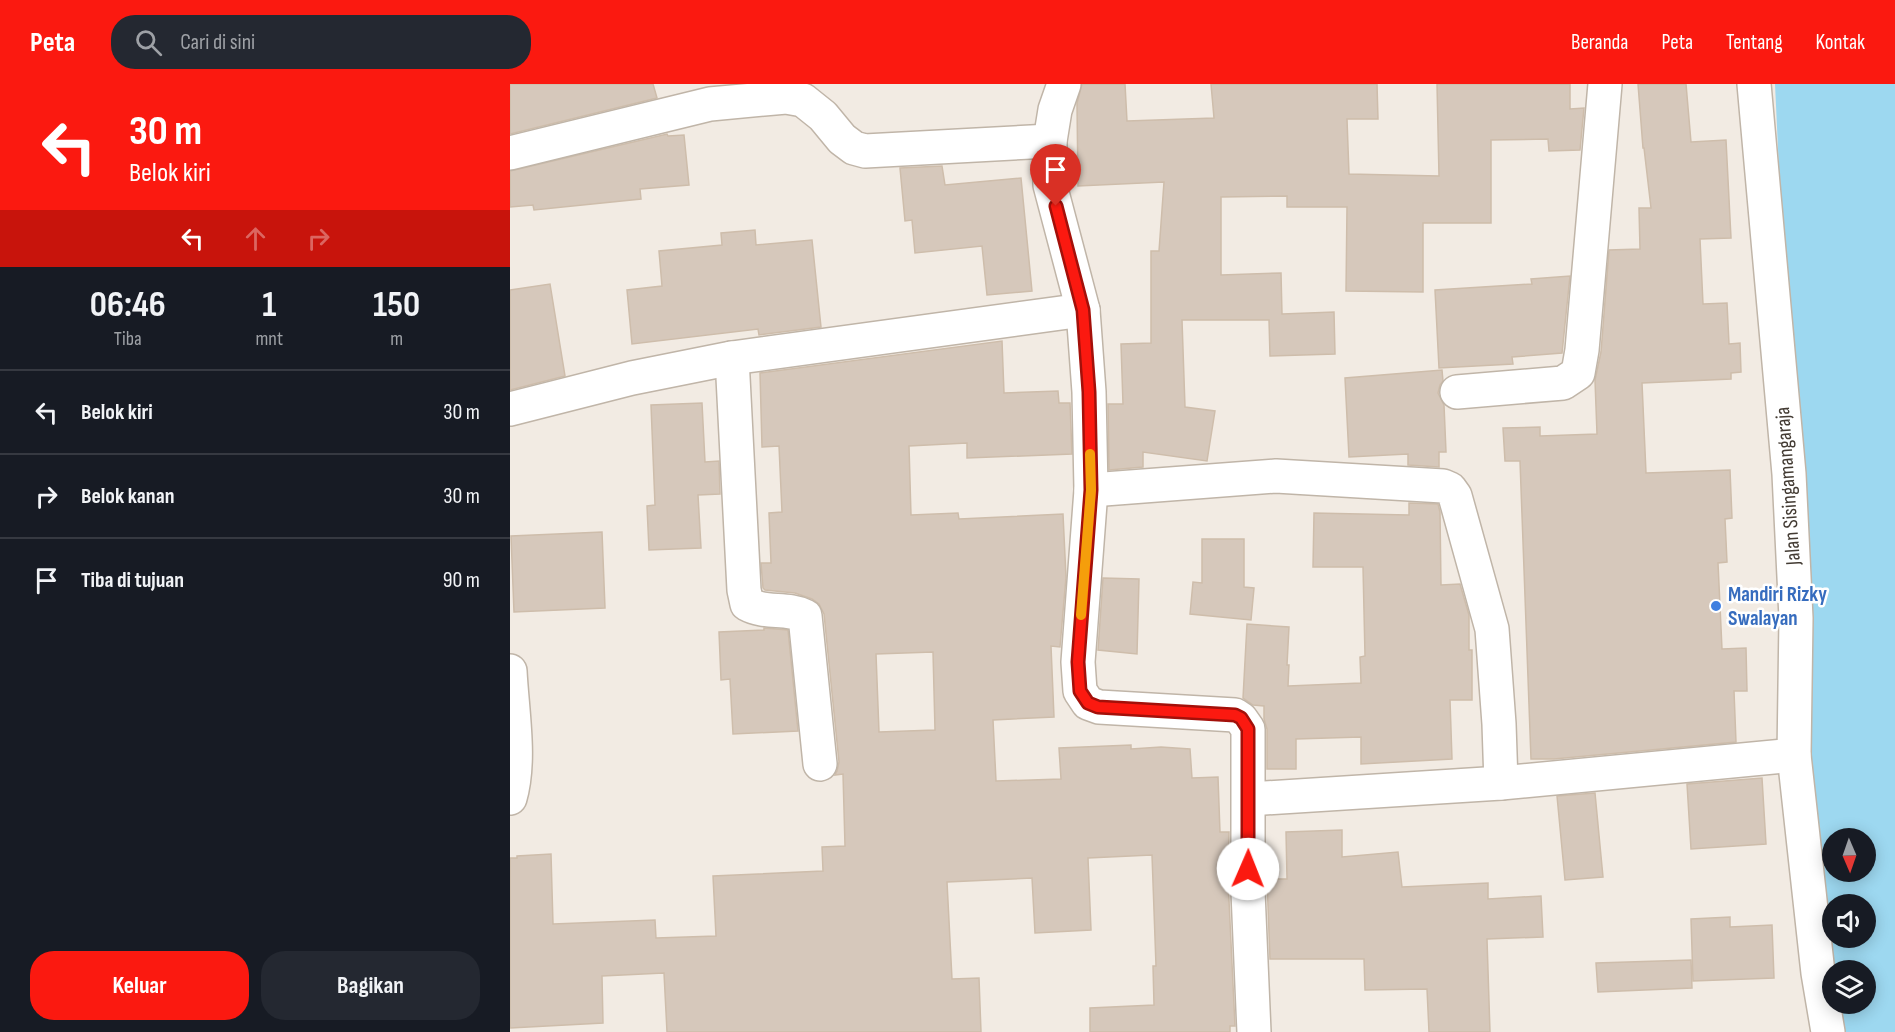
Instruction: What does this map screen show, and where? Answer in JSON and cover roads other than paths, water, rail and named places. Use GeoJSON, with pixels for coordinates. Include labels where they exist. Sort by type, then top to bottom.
{"type":"FeatureCollection","features":[{"type":"Feature","properties":{"kind":"street"},"geometry":{"type":"LineString","coordinates":[[1064,84],[1055,110],[1050,141],[1050,185],[1083,310],[1089,392],[1091,490],[1078,662],[1080,691],[1088,703],[1098,707],[1235,715],[1241,718],[1248,729],[1248,892],[1254,1032]]}},
{"type":"Feature","properties":{"kind":"street"},"geometry":{"type":"LineString","coordinates":[[1457,393],[1563,383],[1578,373],[1582,350],[1605,84]]}},
{"type":"Feature","properties":{"kind":"street","name":"Jalan Sisingamangaraja"},"geometry":{"type":"LineString","coordinates":[[1754,84],[1789,474],[1796,618],[1794,755],[1818,972],[1828,1032]]}},
{"type":"Feature","properties":{"kind":"street"},"geometry":{"type":"LineString","coordinates":[[510,153],[710,104],[786,98],[803,100],[823,116],[842,139],[854,148],[865,151],[1050,141]]}},
{"type":"Feature","properties":{"kind":"street"},"geometry":{"type":"LineString","coordinates":[[510,409],[632,378],[732,358],[1083,310]]}},
{"type":"Feature","properties":{"kind":"street"},"geometry":{"type":"LineString","coordinates":[[732,358],[744,590],[747,604],[756,609],[795,611],[806,616],[820,764]]}},
{"type":"Feature","properties":{"kind":"street"},"geometry":{"type":"LineString","coordinates":[[1091,490],[1276,476],[1443,486],[1450,489],[1455,496],[1492,629],[1501,783]]}},
{"type":"Feature","properties":{"kind":"street"},"geometry":{"type":"LineString","coordinates":[[510,671],[515,780],[510,798]]}},
{"type":"Feature","properties":{"kind":"street"},"geometry":{"type":"LineString","coordinates":[[1249,799],[1501,783],[1794,755]]}},
{"type":"Feature","properties":{"kind":"water"},"geometry":{"type":"Polygon","coordinates":[[[1775,84],[1895,84],[1895,1032],[1843,1032],[1840,1014],[1876,1014],[1876,960],[1833,960],[1831,948],[1876,948],[1876,894],[1824,894],[1807,774],[1775,84]]]}},
{"type":"Feature","properties":{"kind":"place","name":"Mandiri Rizky Swalayan"},"geometry":{"type":"Point","coordinates":[1716,606]}}]}
